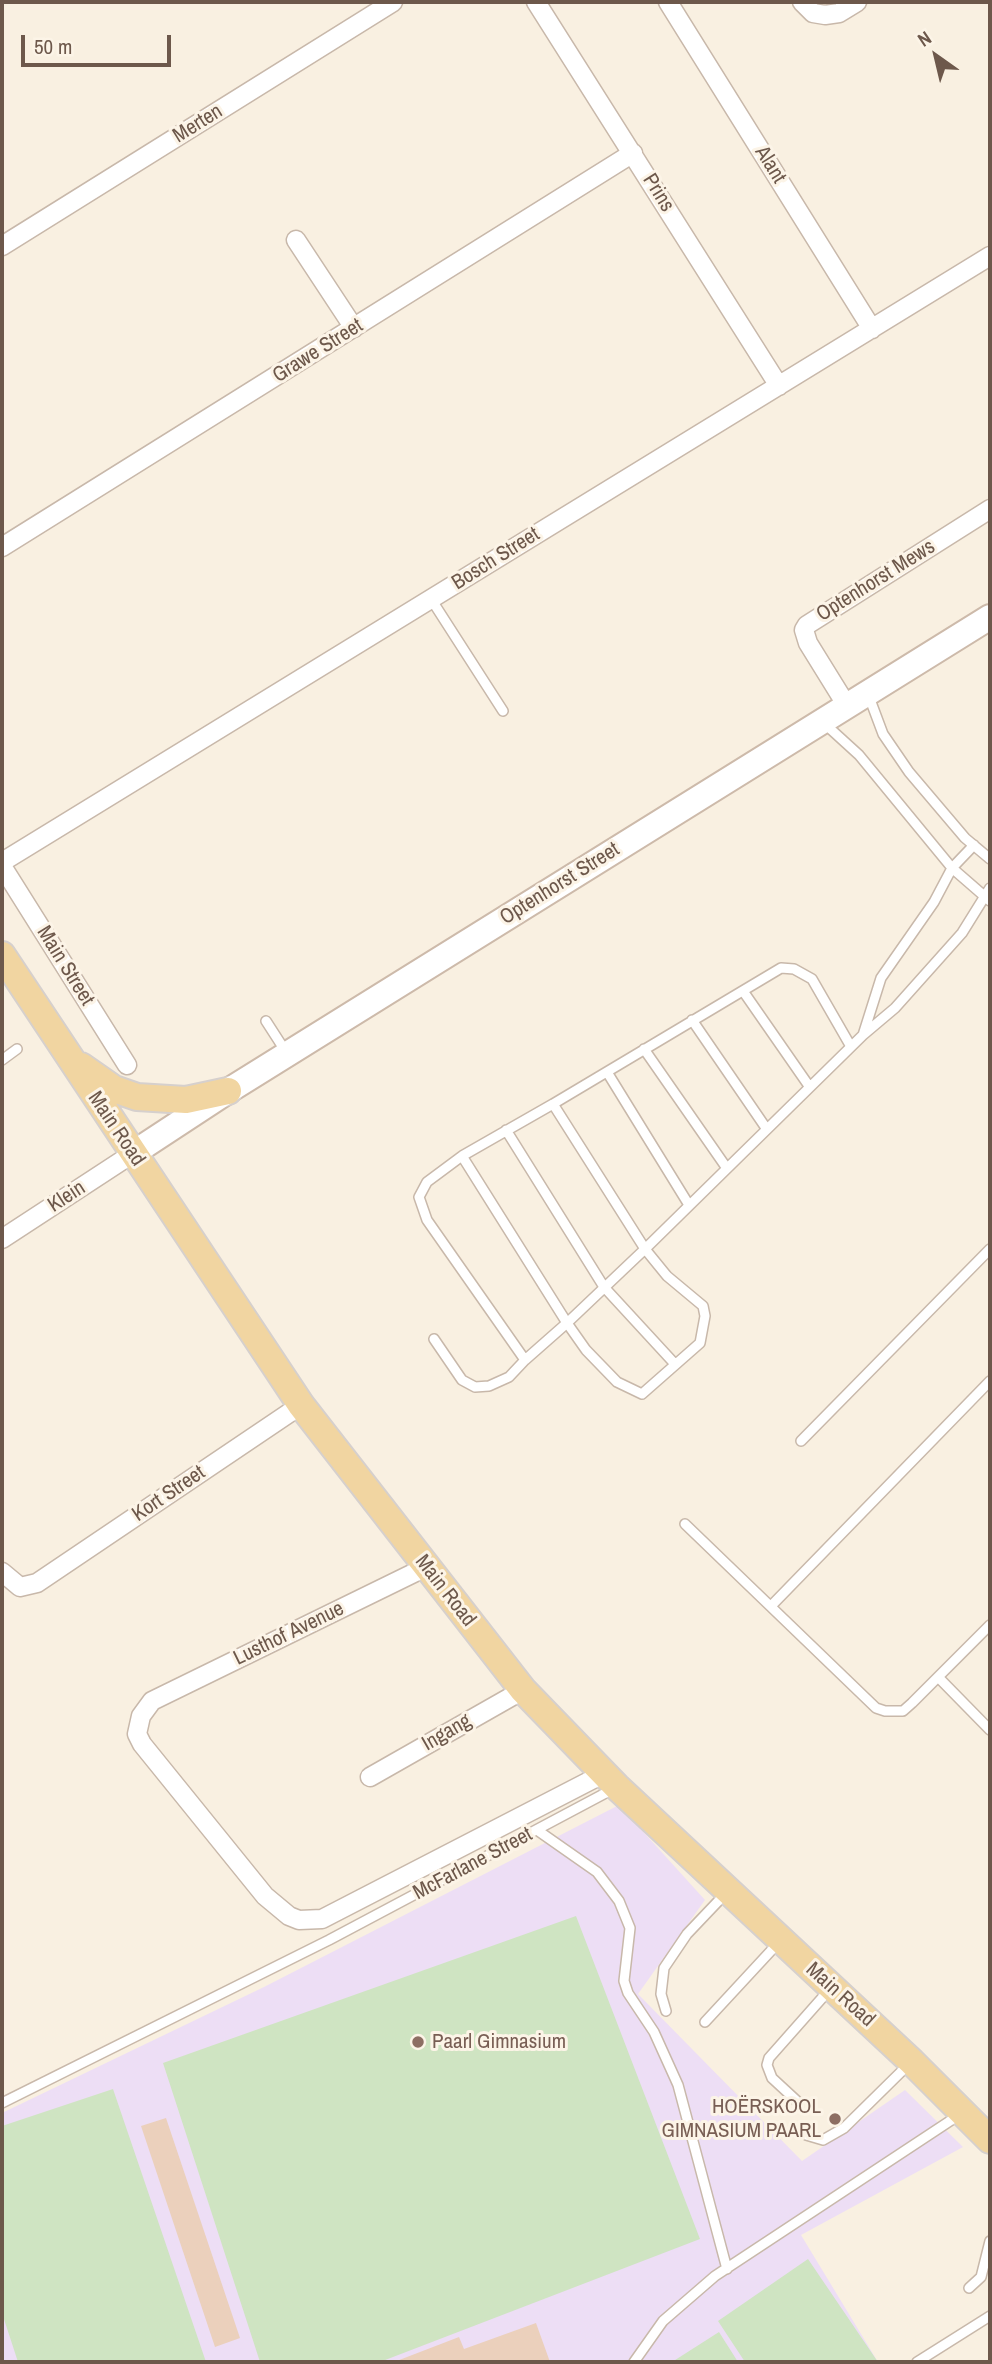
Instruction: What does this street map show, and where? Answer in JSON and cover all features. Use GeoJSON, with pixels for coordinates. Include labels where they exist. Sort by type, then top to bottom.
{"type":"FeatureCollection","features":[{"type":"Feature","properties":{"kind":"main road","name":"Optenhorst Street"},"geometry":{"type":"LineString","coordinates":[[132,1154],[287,1054],[990,617]]}},
{"type":"Feature","properties":{"kind":"main road","name":"Main Road"},"geometry":{"type":"LineString","coordinates":[[2,955],[63,1051],[300,1405],[523,1690],[610,1780],[912,2062],[990,2140]]}},
{"type":"Feature","properties":{"kind":"main road"},"geometry":{"type":"LineString","coordinates":[[63,1051],[100,1081],[137,1097],[186,1100],[228,1091]]}},
{"type":"Feature","properties":{"kind":"street","name":"Merten"},"geometry":{"type":"LineString","coordinates":[[2,246],[393,2]]}},
{"type":"Feature","properties":{"kind":"street","name":"Prins"},"geometry":{"type":"LineString","coordinates":[[536,2],[779,386]]}},
{"type":"Feature","properties":{"kind":"street","name":"Alant"},"geometry":{"type":"LineString","coordinates":[[668,2],[872,329]]}},
{"type":"Feature","properties":{"kind":"street"},"geometry":{"type":"LineString","coordinates":[[802,2],[813,13],[825,15],[839,13],[857,2]]}},
{"type":"Feature","properties":{"kind":"street","name":"Grawe Street"},"geometry":{"type":"LineString","coordinates":[[2,547],[633,153]]}},
{"type":"Feature","properties":{"kind":"street"},"geometry":{"type":"LineString","coordinates":[[296,240],[354,328]]}},
{"type":"Feature","properties":{"kind":"street","name":"Bosch Street"},"geometry":{"type":"LineString","coordinates":[[2,864],[990,256]]}},
{"type":"Feature","properties":{"kind":"street","name":"Optenhorst Mews"},"geometry":{"type":"LineString","coordinates":[[857,699],[808,643],[804,630],[807,625],[990,509]]}},
{"type":"Feature","properties":{"kind":"street","name":"Main Street"},"geometry":{"type":"LineString","coordinates":[[2,864],[128,1065]]}},
{"type":"Feature","properties":{"kind":"street","name":"Klein"},"geometry":{"type":"LineString","coordinates":[[2,1240],[132,1154]]}},
{"type":"Feature","properties":{"kind":"street","name":"Kort Street"},"geometry":{"type":"LineString","coordinates":[[2,1572],[20,1587],[37,1583],[300,1405]]}},
{"type":"Feature","properties":{"kind":"street","name":"Lusthof Avenue"},"geometry":{"type":"LineString","coordinates":[[426,1567],[152,1701],[137,1723],[142,1744],[265,1896],[277,1909],[299,1920],[312,1921],[335,1913],[610,1780]]}},
{"type":"Feature","properties":{"kind":"street","name":"Ingang"},"geometry":{"type":"LineString","coordinates":[[370,1777],[523,1690]]}},
{"type":"Feature","properties":{"kind":"lane"},"geometry":{"type":"LineString","coordinates":[[431,599],[503,711]]}},
{"type":"Feature","properties":{"kind":"lane"},"geometry":{"type":"LineString","coordinates":[[857,699],[909,772],[974,845],[990,859]]}},
{"type":"Feature","properties":{"kind":"lane"},"geometry":{"type":"LineString","coordinates":[[434,1339],[462,1380],[475,1387],[489,1386],[509,1377],[645,1248],[850,1045],[895,1007],[962,933],[988,895],[953,868],[859,755],[822,721]]}},
{"type":"Feature","properties":{"kind":"lane"},"geometry":{"type":"LineString","coordinates":[[863,1035],[881,978],[934,902],[953,868],[974,845]]}},
{"type":"Feature","properties":{"kind":"lane"},"geometry":{"type":"LineString","coordinates":[[525,1360],[427,1220],[419,1197],[427,1182],[462,1156],[781,968],[794,969],[813,979],[850,1045]]}},
{"type":"Feature","properties":{"kind":"lane"},"geometry":{"type":"LineString","coordinates":[[743,991],[808,1086]]}},
{"type":"Feature","properties":{"kind":"lane"},"geometry":{"type":"LineString","coordinates":[[692,1020],[766,1128]]}},
{"type":"Feature","properties":{"kind":"lane"},"geometry":{"type":"LineString","coordinates":[[266,1021],[287,1054]]}},
{"type":"Feature","properties":{"kind":"lane"},"geometry":{"type":"LineString","coordinates":[[2,1060],[17,1049]]}},
{"type":"Feature","properties":{"kind":"lane"},"geometry":{"type":"LineString","coordinates":[[644,1049],[726,1167]]}},
{"type":"Feature","properties":{"kind":"lane"},"geometry":{"type":"LineString","coordinates":[[607,1072],[689,1205]]}},
{"type":"Feature","properties":{"kind":"lane"},"geometry":{"type":"LineString","coordinates":[[462,1156],[567,1323],[597,1363],[633,1392],[642,1394],[674,1363],[700,1343],[705,1316],[703,1306],[667,1276],[645,1248],[553,1104]]}},
{"type":"Feature","properties":{"kind":"lane"},"geometry":{"type":"LineString","coordinates":[[506,1130],[604,1287],[674,1363]]}},
{"type":"Feature","properties":{"kind":"lane"},"geometry":{"type":"LineString","coordinates":[[801,1441],[990,1249]]}},
{"type":"Feature","properties":{"kind":"lane"},"geometry":{"type":"LineString","coordinates":[[771,1606],[990,1381]]}},
{"type":"Feature","properties":{"kind":"lane"},"geometry":{"type":"LineString","coordinates":[[685,1524],[876,1707],[894,1712],[904,1711],[990,1625]]}},
{"type":"Feature","properties":{"kind":"lane"},"geometry":{"type":"LineString","coordinates":[[938,1677],[990,1730]]}},
{"type":"Feature","properties":{"kind":"lane","name":"McFarlane Street"},"geometry":{"type":"LineString","coordinates":[[2,2103],[329,1940],[537,1830],[610,1780]]}},
{"type":"Feature","properties":{"kind":"lane"},"geometry":{"type":"LineString","coordinates":[[537,1830],[597,1872],[619,1901],[630,1928],[624,1981],[628,1993],[654,2032],[678,2085],[727,2269]]}},
{"type":"Feature","properties":{"kind":"lane"},"geometry":{"type":"LineString","coordinates":[[666,2011],[661,1994],[664,1968],[687,1934],[729,1890]]}},
{"type":"Feature","properties":{"kind":"lane"},"geometry":{"type":"LineString","coordinates":[[705,2022],[780,1940]]}},
{"type":"Feature","properties":{"kind":"lane"},"geometry":{"type":"LineString","coordinates":[[798,2102],[772,2078],[767,2065],[769,2058],[831,1987]]}},
{"type":"Feature","properties":{"kind":"lane"},"geometry":{"type":"LineString","coordinates":[[806,2135],[822,2140],[844,2128],[912,2062]]}},
{"type":"Feature","properties":{"kind":"lane"},"geometry":{"type":"LineString","coordinates":[[634,2362],[663,2321],[685,2300],[727,2269],[963,2113]]}},
{"type":"Feature","properties":{"kind":"lane"},"geometry":{"type":"LineString","coordinates":[[969,2288],[981,2277],[990,2241]]}},
{"type":"Feature","properties":{"kind":"lane"},"geometry":{"type":"LineString","coordinates":[[917,2362],[990,2316]]}},
{"type":"Feature","properties":{"kind":"shaded area","name":"Paarl Gimnasium"},"geometry":{"type":"Polygon","coordinates":[[[619,1805],[705,1900],[638,1994],[802,2161],[905,2090],[963,2147],[801,2235],[878,2362],[2,2362],[2,2113],[264,1987],[619,1805]]]}},
{"type":"Feature","properties":{"kind":"green space"},"geometry":{"type":"Polygon","coordinates":[[[576,1916],[700,2239],[380,2362],[260,2362],[163,2063],[576,1916]]]}},
{"type":"Feature","properties":{"kind":"green space"},"geometry":{"type":"Polygon","coordinates":[[[113,2089],[206,2362],[18,2362],[2,2313],[2,2126],[113,2089]]]}},
{"type":"Feature","properties":{"kind":"green space"},"geometry":{"type":"Polygon","coordinates":[[[808,2259],[878,2362],[745,2362],[718,2321],[808,2259]]]}},
{"type":"Feature","properties":{"kind":"green space"},"geometry":{"type":"Polygon","coordinates":[[[719,2332],[738,2362],[672,2362],[719,2332]]]}},
{"type":"Feature","properties":{"kind":"building"},"geometry":{"type":"Polygon","coordinates":[[[166,2118],[240,2338],[215,2347],[141,2126],[166,2118]]]}},
{"type":"Feature","properties":{"kind":"building"},"geometry":{"type":"Polygon","coordinates":[[[536,2323],[550,2362],[394,2362],[459,2337],[464,2349],[536,2323]]]}},
{"type":"Feature","properties":{"kind":"place","name":"Paarl Gimnasium"},"geometry":{"type":"Point","coordinates":[418,2042]}},
{"type":"Feature","properties":{"kind":"place","name":"HOËRSKOOL GIMNASIUM PAARL"},"geometry":{"type":"Point","coordinates":[835,2119]}}]}
